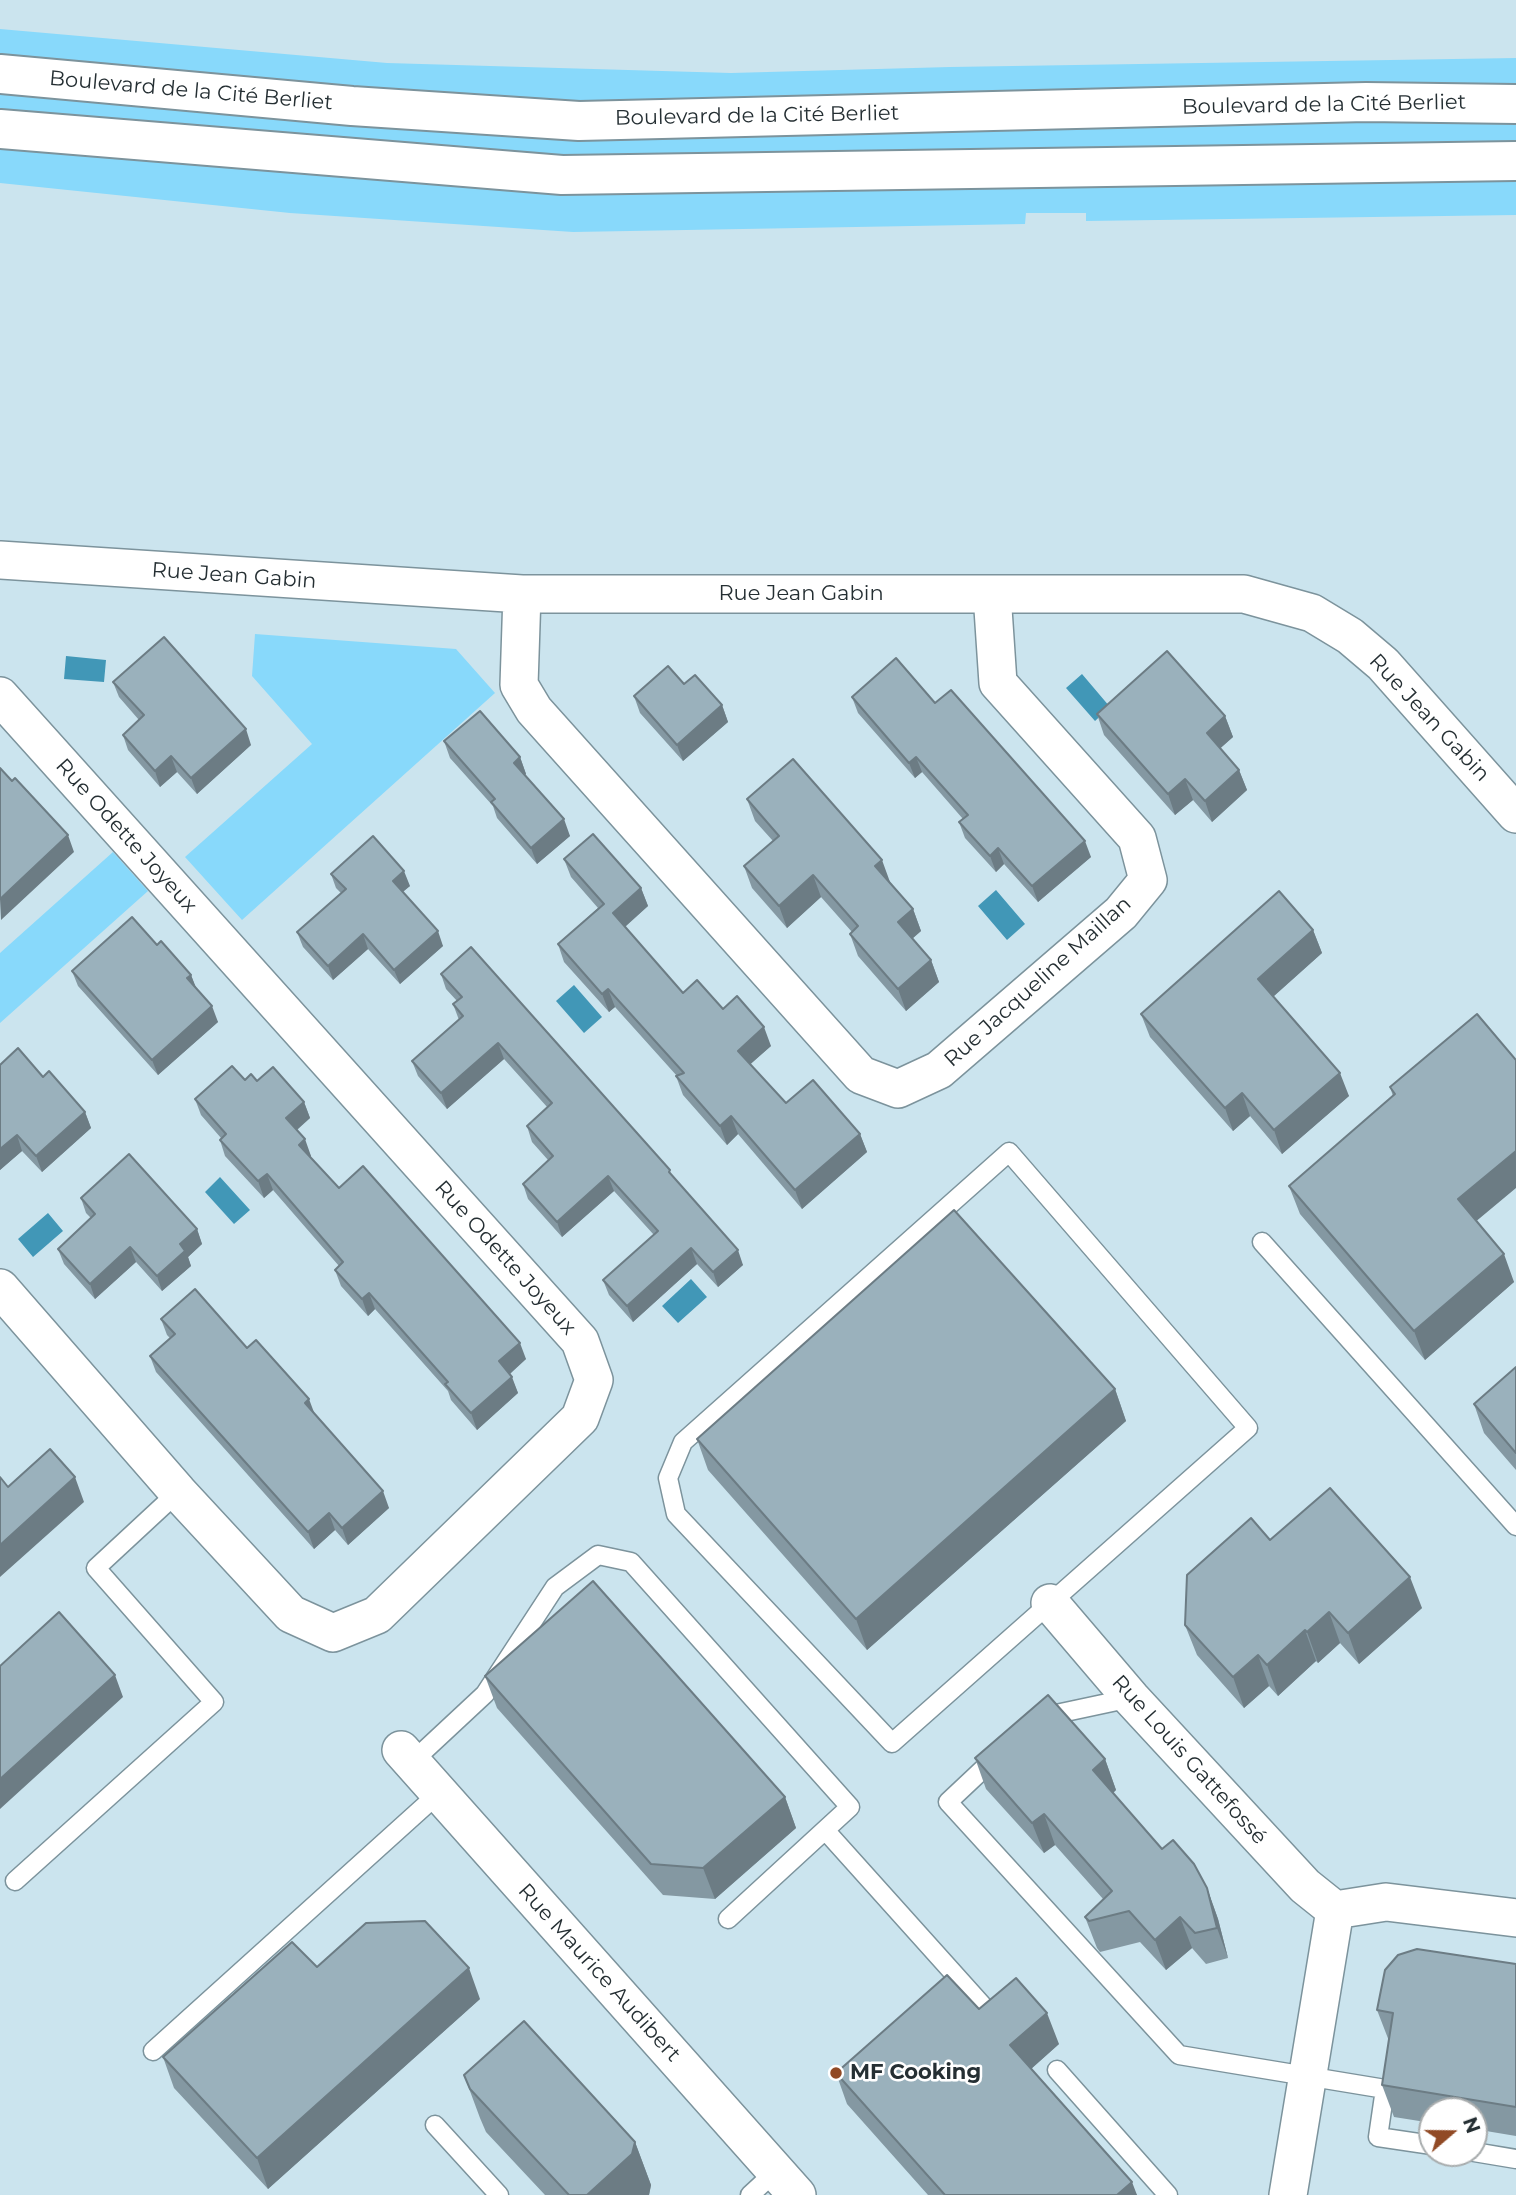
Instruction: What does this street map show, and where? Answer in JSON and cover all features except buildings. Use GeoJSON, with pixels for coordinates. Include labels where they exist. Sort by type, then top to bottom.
{"type":"FeatureCollection","features":[{"type":"Feature","properties":{"kind":"main road","name":"Boulevard de la Cité Berliet"},"geometry":{"type":"LineString","coordinates":[[0,74],[352,106],[579,121],[1366,102],[1516,104]]}},
{"type":"Feature","properties":{"kind":"main road"},"geometry":{"type":"LineString","coordinates":[[0,129],[562,175],[1516,161]]}},
{"type":"Feature","properties":{"kind":"street","name":"Rue Jean Gabin"},"geometry":{"type":"LineString","coordinates":[[0,560],[522,594],[1244,594],[1312,613],[1349,636],[1383,664],[1516,814]]}},
{"type":"Feature","properties":{"kind":"street","name":"Rue Jacqueline Maillan"},"geometry":{"type":"LineString","coordinates":[[522,594],[519,685],[534,710],[860,1075],[898,1089],[939,1070],[1121,913],[1148,880],[1137,838],[998,683],[992,594]]}},
{"type":"Feature","properties":{"kind":"street","name":"Rue Odette Joyeux"},"geometry":{"type":"LineString","coordinates":[[0,696],[580,1341],[594,1380],[580,1418],[377,1615],[332,1633],[291,1614],[178,1492],[0,1288]]}},
{"type":"Feature","properties":{"kind":"street","name":"Rue Louis Gattefossé"},"geometry":{"type":"LineString","coordinates":[[1050,1603],[1131,1698],[1305,1886],[1335,1910]]}},
{"type":"Feature","properties":{"kind":"street","name":"Rue Maurice Audibert"},"geometry":{"type":"LineString","coordinates":[[406,1756],[786,2183]]}},
{"type":"Feature","properties":{"kind":"street"},"geometry":{"type":"LineString","coordinates":[[1288,2195],[1335,1910],[1386,1902],[1516,1918]]}},
{"type":"Feature","properties":{"kind":"lane"},"geometry":{"type":"LineString","coordinates":[[1009,1152],[1248,1428],[1050,1603],[892,1743],[676,1514],[668,1478],[683,1442],[1009,1152]]}},
{"type":"Feature","properties":{"kind":"lane"},"geometry":{"type":"LineString","coordinates":[[1262,1242],[1516,1527]]}},
{"type":"Feature","properties":{"kind":"lane"},"geometry":{"type":"LineString","coordinates":[[15,1881],[214,1702],[96,1568],[178,1492]]}},
{"type":"Feature","properties":{"kind":"lane"},"geometry":{"type":"LineString","coordinates":[[406,1756],[485,1694],[555,1587],[598,1555],[631,1562],[850,1807],[728,1919]]}},
{"type":"Feature","properties":{"kind":"lane"},"geometry":{"type":"LineString","coordinates":[[1027,1728],[1037,1718],[1131,1698]]}},
{"type":"Feature","properties":{"kind":"lane"},"geometry":{"type":"LineString","coordinates":[[1007,1746],[948,1802],[1179,2055],[1385,2089],[1378,2137],[1418,2144]]}},
{"type":"Feature","properties":{"kind":"lane"},"geometry":{"type":"LineString","coordinates":[[153,2052],[439,1793]]}},
{"type":"Feature","properties":{"kind":"lane"},"geometry":{"type":"LineString","coordinates":[[824,1830],[992,2016]]}},
{"type":"Feature","properties":{"kind":"lane"},"geometry":{"type":"LineString","coordinates":[[1056,2070],[1168,2195]]}},
{"type":"Feature","properties":{"kind":"lane"},"geometry":{"type":"LineString","coordinates":[[435,2124],[499,2195]]}},
{"type":"Feature","properties":{"kind":"lane"},"geometry":{"type":"LineString","coordinates":[[1488,2154],[1516,2159]]}},
{"type":"Feature","properties":{"kind":"lane"},"geometry":{"type":"LineString","coordinates":[[750,2195],[786,2183]]}},
{"type":"Feature","properties":{"kind":"shaded area"},"geometry":{"type":"Polygon","coordinates":[[[0,29],[387,63],[731,73],[1516,58],[1516,215],[1086,221],[1086,213],[1026,213],[1025,224],[573,232],[290,213],[0,183],[0,29]]]}},
{"type":"Feature","properties":{"kind":"shaded area"},"geometry":{"type":"Polygon","coordinates":[[[255,634],[456,649],[495,693],[242,920],[185,857],[312,744],[252,676],[255,634]]]}},
{"type":"Feature","properties":{"kind":"shaded area"},"geometry":{"type":"Polygon","coordinates":[[[66,656],[106,660],[104,682],[64,679],[66,656]]]}},
{"type":"Feature","properties":{"kind":"shaded area"},"geometry":{"type":"Polygon","coordinates":[[[1082,674],[1110,707],[1095,721],[1066,688],[1082,674]]]}},
{"type":"Feature","properties":{"kind":"shaded area"},"geometry":{"type":"Polygon","coordinates":[[[113,852],[148,891],[0,1023],[0,953],[113,852]]]}},
{"type":"Feature","properties":{"kind":"shaded area"},"geometry":{"type":"Polygon","coordinates":[[[996,890],[1025,924],[1007,940],[978,906],[996,890]]]}},
{"type":"Feature","properties":{"kind":"shaded area"},"geometry":{"type":"Polygon","coordinates":[[[574,985],[602,1017],[584,1033],[556,1001],[574,985]]]}},
{"type":"Feature","properties":{"kind":"shaded area"},"geometry":{"type":"Polygon","coordinates":[[[220,1177],[250,1210],[234,1224],[205,1192],[220,1177]]]}},
{"type":"Feature","properties":{"kind":"shaded area"},"geometry":{"type":"Polygon","coordinates":[[[48,1213],[63,1231],[33,1257],[18,1239],[48,1213]]]}},
{"type":"Feature","properties":{"kind":"shaded area"},"geometry":{"type":"Polygon","coordinates":[[[691,1279],[707,1297],[678,1323],[662,1306],[691,1279]]]}},
{"type":"Feature","properties":{"kind":"place","name":"MF Cooking"},"geometry":{"type":"Point","coordinates":[836,2073]}}]}
